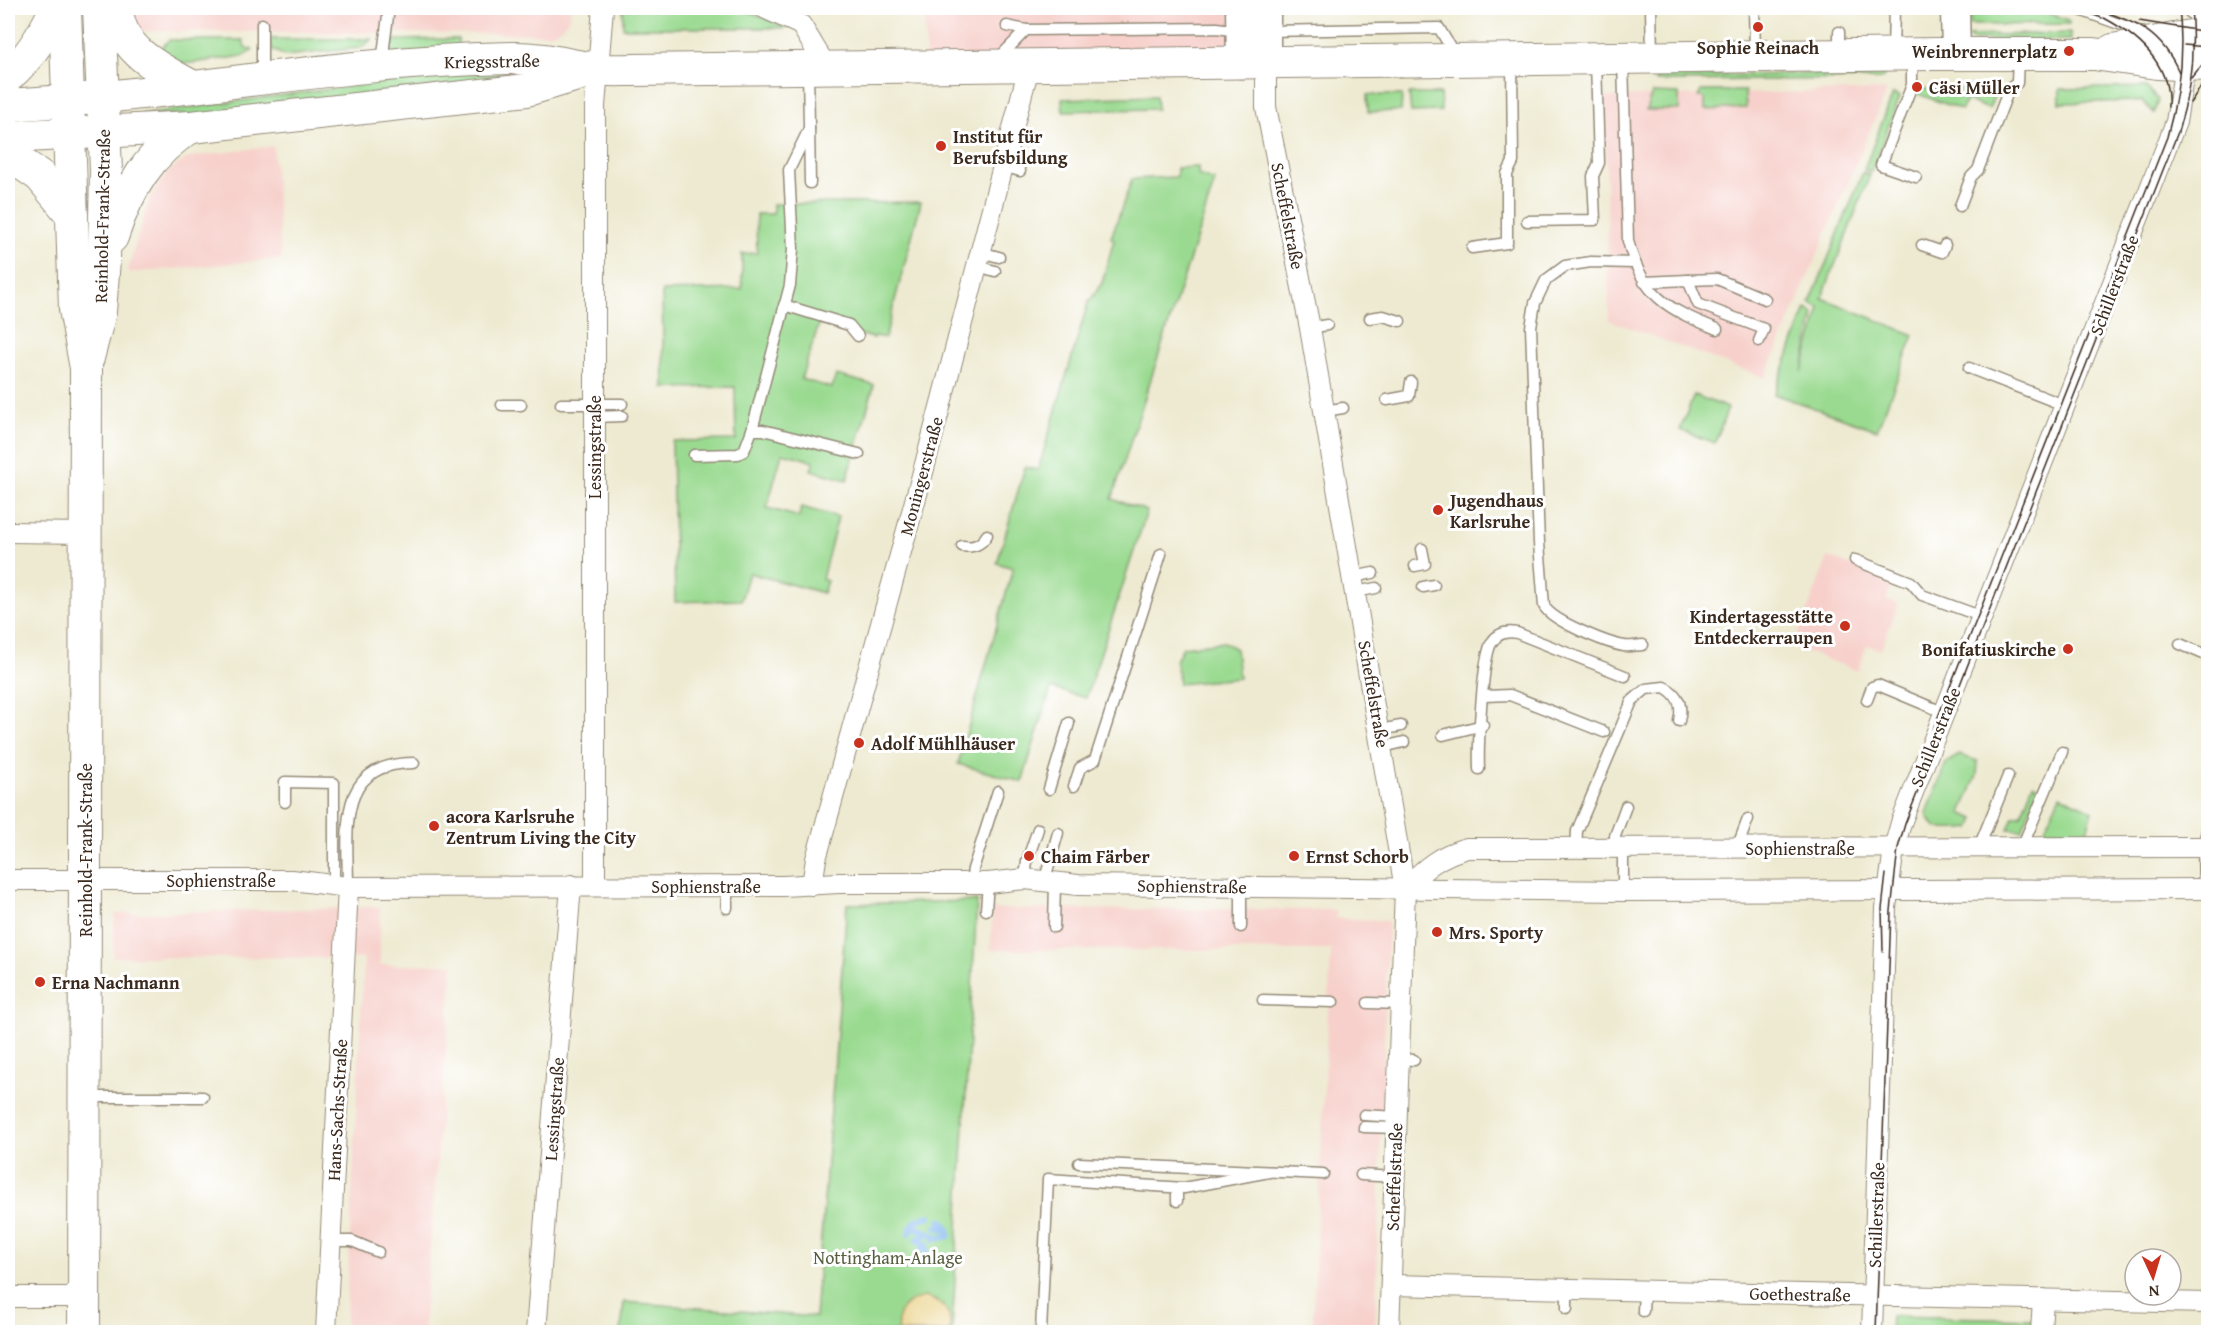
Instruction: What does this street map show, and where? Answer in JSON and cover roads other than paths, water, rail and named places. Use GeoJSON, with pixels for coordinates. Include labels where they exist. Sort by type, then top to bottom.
{"type":"FeatureCollection","features":[{"type":"Feature","properties":{"kind":"main road"},"geometry":{"type":"LineString","coordinates":[[8,76],[25,60],[44,33],[56,8]]}},
{"type":"Feature","properties":{"kind":"main road","name":"Reinhold-Frank-Straße"},"geometry":{"type":"LineString","coordinates":[[65,8],[75,309],[86,368],[84,1332]]}},
{"type":"Feature","properties":{"kind":"main road","name":"Reinhold-Frank-Straße"},"geometry":{"type":"LineString","coordinates":[[86,368],[100,312],[104,260],[105,132],[99,8]]}},
{"type":"Feature","properties":{"kind":"main road"},"geometry":{"type":"LineString","coordinates":[[117,8],[123,32],[135,51],[153,65],[193,87]]}},
{"type":"Feature","properties":{"kind":"main road"},"geometry":{"type":"LineString","coordinates":[[598,69],[989,68],[1023,53],[1253,63],[1452,51],[1512,60],[1755,57],[1839,44],[1903,54],[2094,54],[2157,63],[2194,47]]}},
{"type":"Feature","properties":{"kind":"main road","name":"Kriegsstraße"},"geometry":{"type":"LineString","coordinates":[[8,105],[102,99],[382,65],[513,57],[549,60],[598,69]]}},
{"type":"Feature","properties":{"kind":"main road","name":"Kriegsstraße"},"geometry":{"type":"LineString","coordinates":[[8,137],[191,127],[526,90],[598,69]]}},
{"type":"Feature","properties":{"kind":"main road"},"geometry":{"type":"LineString","coordinates":[[104,260],[120,213],[142,172],[164,145],[191,127]]}},
{"type":"Feature","properties":{"kind":"main road"},"geometry":{"type":"LineString","coordinates":[[8,154],[40,176],[72,215]]}},
{"type":"Feature","properties":{"kind":"street","name":"Lessingstraße"},"geometry":{"type":"LineString","coordinates":[[595,886],[595,106],[603,8]]}},
{"type":"Feature","properties":{"kind":"street"},"geometry":{"type":"LineString","coordinates":[[764,8],[801,25],[818,69]]}},
{"type":"Feature","properties":{"kind":"street"},"geometry":{"type":"LineString","coordinates":[[1955,8],[1956,54]]}},
{"type":"Feature","properties":{"kind":"street"},"geometry":{"type":"LineString","coordinates":[[2194,47],[2208,8]]}},
{"type":"Feature","properties":{"kind":"street"},"geometry":{"type":"LineString","coordinates":[[1253,23],[1253,63]]}},
{"type":"Feature","properties":{"kind":"street","name":"Schillerstraße"},"geometry":{"type":"LineString","coordinates":[[1872,1332],[1888,889],[1894,848],[1901,823],[2176,122],[2194,47]]}},
{"type":"Feature","properties":{"kind":"street","name":"Moningerstraße"},"geometry":{"type":"LineString","coordinates":[[812,885],[816,859],[914,534],[988,262],[1011,168],[1023,53]]}},
{"type":"Feature","properties":{"kind":"street","name":"Scheffelstraße"},"geometry":{"type":"LineString","coordinates":[[1253,63],[1266,107],[1319,327],[1334,409],[1355,589],[1405,889],[1401,1004],[1407,1060],[1396,1122],[1389,1332]]}},
{"type":"Feature","properties":{"kind":"street"},"geometry":{"type":"LineString","coordinates":[[8,532],[85,533]]}},
{"type":"Feature","properties":{"kind":"street","name":"Sophienstraße"},"geometry":{"type":"LineString","coordinates":[[1405,889],[1427,865],[1449,853],[1467,848],[2206,847]]}},
{"type":"Feature","properties":{"kind":"street","name":"Sophienstraße"},"geometry":{"type":"LineString","coordinates":[[8,880],[292,880],[341,887],[727,886],[1042,880],[1078,885],[1623,891],[2206,889]]}},
{"type":"Feature","properties":{"kind":"street","name":"Lessingstraße"},"geometry":{"type":"LineString","coordinates":[[536,1332],[571,885]]}},
{"type":"Feature","properties":{"kind":"street","name":"Hans-Sachs-Straße"},"geometry":{"type":"LineString","coordinates":[[326,1332],[341,887]]}},
{"type":"Feature","properties":{"kind":"street","name":"Goethestraße"},"geometry":{"type":"LineString","coordinates":[[1390,1285],[2208,1303]]}},
{"type":"Feature","properties":{"kind":"street"},"geometry":{"type":"LineString","coordinates":[[8,1297],[84,1297]]}},
{"type":"Feature","properties":{"kind":"street"},"geometry":{"type":"LineString","coordinates":[[2041,1332],[2043,1299]]}},
{"type":"Feature","properties":{"kind":"lane"},"geometry":{"type":"LineString","coordinates":[[382,65],[389,8]]}},
{"type":"Feature","properties":{"kind":"lane"},"geometry":{"type":"LineString","coordinates":[[1527,221],[1595,220],[1593,176],[1599,163],[1624,58],[1651,8]]}},
{"type":"Feature","properties":{"kind":"lane"},"geometry":{"type":"LineString","coordinates":[[1754,8],[1755,57]]}},
{"type":"Feature","properties":{"kind":"lane"},"geometry":{"type":"LineString","coordinates":[[1889,8],[1912,85],[1881,165],[1917,177]]}},
{"type":"Feature","properties":{"kind":"lane"},"geometry":{"type":"LineString","coordinates":[[2074,8],[2194,47]]}},
{"type":"Feature","properties":{"kind":"lane"},"geometry":{"type":"LineString","coordinates":[[1007,26],[1026,30],[1217,28],[1253,23],[1439,28],[1452,51]]}},
{"type":"Feature","properties":{"kind":"lane"},"geometry":{"type":"LineString","coordinates":[[262,24],[262,79]]}},
{"type":"Feature","properties":{"kind":"lane"},"geometry":{"type":"LineString","coordinates":[[1023,53],[1026,30]]}},
{"type":"Feature","properties":{"kind":"lane"},"geometry":{"type":"LineString","coordinates":[[1960,206],[1971,177],[1978,170],[2009,89],[2017,83],[2018,54]]}},
{"type":"Feature","properties":{"kind":"lane"},"geometry":{"type":"LineString","coordinates":[[1624,58],[1628,241],[1634,263],[1644,282],[1669,308],[1717,329]]}},
{"type":"Feature","properties":{"kind":"lane"},"geometry":{"type":"LineString","coordinates":[[1472,248],[1508,243],[1507,174],[1513,162],[1512,60]]}},
{"type":"Feature","properties":{"kind":"lane"},"geometry":{"type":"LineString","coordinates":[[810,183],[809,129],[818,69]]}},
{"type":"Feature","properties":{"kind":"lane"},"geometry":{"type":"LineString","coordinates":[[694,455],[738,454],[744,451],[752,430],[784,305],[792,264],[789,170],[809,129]]}},
{"type":"Feature","properties":{"kind":"lane"},"geometry":{"type":"LineString","coordinates":[[1922,245],[1942,252],[1945,245]]}},
{"type":"Feature","properties":{"kind":"lane"},"geometry":{"type":"LineString","coordinates":[[1634,263],[1578,263],[1554,272],[1540,291],[1531,327],[1540,567],[1544,606],[1548,613],[1562,622],[1624,646],[1643,645]]}},
{"type":"Feature","properties":{"kind":"lane"},"geometry":{"type":"LineString","coordinates":[[1644,282],[1717,279],[1765,298]]}},
{"type":"Feature","properties":{"kind":"lane"},"geometry":{"type":"LineString","coordinates":[[1688,280],[1698,304],[1764,329],[1759,341]]}},
{"type":"Feature","properties":{"kind":"lane"},"geometry":{"type":"LineString","coordinates":[[784,305],[849,325],[858,336]]}},
{"type":"Feature","properties":{"kind":"lane"},"geometry":{"type":"LineString","coordinates":[[1370,318],[1383,316],[1400,321]]}},
{"type":"Feature","properties":{"kind":"lane"},"geometry":{"type":"LineString","coordinates":[[1969,368],[2066,406]]}},
{"type":"Feature","properties":{"kind":"lane"},"geometry":{"type":"LineString","coordinates":[[1387,400],[1409,396],[1411,382]]}},
{"type":"Feature","properties":{"kind":"lane"},"geometry":{"type":"LineString","coordinates":[[561,404],[622,416]]}},
{"type":"Feature","properties":{"kind":"lane"},"geometry":{"type":"LineString","coordinates":[[594,410],[622,404]]}},
{"type":"Feature","properties":{"kind":"lane"},"geometry":{"type":"LineString","coordinates":[[502,405],[521,405]]}},
{"type":"Feature","properties":{"kind":"lane"},"geometry":{"type":"LineString","coordinates":[[752,430],[763,430],[859,454]]}},
{"type":"Feature","properties":{"kind":"lane"},"geometry":{"type":"LineString","coordinates":[[962,546],[974,546],[987,535]]}},
{"type":"Feature","properties":{"kind":"lane"},"geometry":{"type":"LineString","coordinates":[[1415,566],[1425,564],[1422,549]]}},
{"type":"Feature","properties":{"kind":"lane"},"geometry":{"type":"LineString","coordinates":[[1074,786],[1080,768],[1095,760],[1161,554]]}},
{"type":"Feature","properties":{"kind":"lane"},"geometry":{"type":"LineString","coordinates":[[1855,560],[1911,582],[1922,595],[1983,617]]}},
{"type":"Feature","properties":{"kind":"lane"},"geometry":{"type":"LineString","coordinates":[[1355,589],[1373,573]]}},
{"type":"Feature","properties":{"kind":"lane"},"geometry":{"type":"LineString","coordinates":[[1355,589],[1376,592]]}},
{"type":"Feature","properties":{"kind":"lane"},"geometry":{"type":"LineString","coordinates":[[1479,769],[1489,649],[1492,641],[1503,633],[1517,633],[1624,676]]}},
{"type":"Feature","properties":{"kind":"lane"},"geometry":{"type":"LineString","coordinates":[[2180,644],[2208,656]]}},
{"type":"Feature","properties":{"kind":"lane"},"geometry":{"type":"LineString","coordinates":[[1867,700],[1872,687],[1878,685],[1945,713]]}},
{"type":"Feature","properties":{"kind":"lane"},"geometry":{"type":"LineString","coordinates":[[1576,848],[1577,831],[1624,717],[1638,694],[1655,687],[1664,687],[1677,698],[1681,712],[1679,721]]}},
{"type":"Feature","properties":{"kind":"lane"},"geometry":{"type":"LineString","coordinates":[[1484,696],[1510,695],[1604,732]]}},
{"type":"Feature","properties":{"kind":"lane"},"geometry":{"type":"LineString","coordinates":[[1049,789],[1069,723]]}},
{"type":"Feature","properties":{"kind":"lane"},"geometry":{"type":"LineString","coordinates":[[1381,738],[1401,726]]}},
{"type":"Feature","properties":{"kind":"lane"},"geometry":{"type":"LineString","coordinates":[[1443,735],[1481,726]]}},
{"type":"Feature","properties":{"kind":"lane"},"geometry":{"type":"LineString","coordinates":[[1381,738],[1404,742]]}},
{"type":"Feature","properties":{"kind":"lane"},"geometry":{"type":"LineString","coordinates":[[2022,847],[2062,752]]}},
{"type":"Feature","properties":{"kind":"lane"},"geometry":{"type":"LineString","coordinates":[[341,887],[348,818],[354,794],[361,783],[377,768],[387,764],[414,763]]}},
{"type":"Feature","properties":{"kind":"lane"},"geometry":{"type":"LineString","coordinates":[[1979,847],[2008,776]]}},
{"type":"Feature","properties":{"kind":"lane"},"geometry":{"type":"LineString","coordinates":[[285,802],[285,782],[334,783],[341,887]]}},
{"type":"Feature","properties":{"kind":"lane"},"geometry":{"type":"LineString","coordinates":[[986,910],[973,869],[998,790]]}},
{"type":"Feature","properties":{"kind":"lane"},"geometry":{"type":"LineString","coordinates":[[1623,891],[1619,847],[1615,836],[1626,806]]}},
{"type":"Feature","properties":{"kind":"lane"},"geometry":{"type":"LineString","coordinates":[[1737,848],[1748,819]]}},
{"type":"Feature","properties":{"kind":"lane"},"geometry":{"type":"LineString","coordinates":[[2206,889],[2208,827]]}},
{"type":"Feature","properties":{"kind":"lane"},"geometry":{"type":"LineString","coordinates":[[1038,829],[1027,861],[1042,880],[1054,927]]}},
{"type":"Feature","properties":{"kind":"lane"},"geometry":{"type":"LineString","coordinates":[[1042,880],[1058,833]]}},
{"type":"Feature","properties":{"kind":"lane"},"geometry":{"type":"LineString","coordinates":[[727,886],[727,908]]}},
{"type":"Feature","properties":{"kind":"lane"},"geometry":{"type":"LineString","coordinates":[[1241,887],[1241,927]]}},
{"type":"Feature","properties":{"kind":"lane"},"geometry":{"type":"LineString","coordinates":[[1263,1000],[1333,1002]]}},
{"type":"Feature","properties":{"kind":"lane"},"geometry":{"type":"LineString","coordinates":[[1368,1003],[1401,1004]]}},
{"type":"Feature","properties":{"kind":"lane"},"geometry":{"type":"LineString","coordinates":[[86,1097],[203,1097]]}},
{"type":"Feature","properties":{"kind":"lane"},"geometry":{"type":"LineString","coordinates":[[1364,1115],[1396,1122]]}},
{"type":"Feature","properties":{"kind":"lane"},"geometry":{"type":"LineString","coordinates":[[1364,1127],[1396,1122]]}},
{"type":"Feature","properties":{"kind":"lane"},"geometry":{"type":"LineString","coordinates":[[1079,1163],[1323,1174]]}},
{"type":"Feature","properties":{"kind":"lane"},"geometry":{"type":"LineString","coordinates":[[1041,1332],[1048,1179],[1177,1188],[1269,1172]]}},
{"type":"Feature","properties":{"kind":"lane"},"geometry":{"type":"LineString","coordinates":[[1361,1175],[1395,1177]]}},
{"type":"Feature","properties":{"kind":"lane"},"geometry":{"type":"LineString","coordinates":[[1177,1188],[1177,1201]]}},
{"type":"Feature","properties":{"kind":"lane"},"geometry":{"type":"LineString","coordinates":[[330,1241],[352,1241],[378,1252]]}},
{"type":"Feature","properties":{"kind":"lane"},"geometry":{"type":"LineString","coordinates":[[1567,1289],[1567,1309]]}},
{"type":"Feature","properties":{"kind":"lane"},"geometry":{"type":"LineString","coordinates":[[1644,1290],[1644,1311]]}},
{"type":"Feature","properties":{"kind":"waterway"},"geometry":{"type":"LineString","coordinates":[[912,1226],[917,1220],[930,1216]]}},
{"type":"Feature","properties":{"kind":"waterway"},"geometry":{"type":"LineString","coordinates":[[910,1233],[912,1226],[935,1235],[935,1239],[949,1236],[943,1221],[940,1221],[943,1229],[937,1227]]}},
{"type":"Feature","properties":{"kind":"waterway"},"geometry":{"type":"LineString","coordinates":[[927,1234],[917,1240],[927,1244],[921,1250],[927,1249],[928,1255]]}},
{"type":"Feature","properties":{"kind":"tram line"},"geometry":{"type":"LineString","coordinates":[[2074,8],[2102,18]]}},
{"type":"Feature","properties":{"kind":"tram line"},"geometry":{"type":"LineString","coordinates":[[2095,8],[2123,18],[2155,37],[2164,46],[2179,72]]}},
{"type":"Feature","properties":{"kind":"tram line"},"geometry":{"type":"LineString","coordinates":[[1921,760],[2167,137],[2175,105],[2179,73],[2181,40],[2179,8]]}},
{"type":"Feature","properties":{"kind":"tram line"},"geometry":{"type":"LineString","coordinates":[[1876,1332],[1891,911],[1898,848],[1905,824],[2178,132],[2191,70],[2191,8]]}},
{"type":"Feature","properties":{"kind":"tram line"},"geometry":{"type":"LineString","coordinates":[[2104,18],[2129,33],[2150,53],[2164,77],[2168,92],[2168,107]]}},
{"type":"Feature","properties":{"kind":"tram line"},"geometry":{"type":"LineString","coordinates":[[2139,21],[2208,32]]}},
{"type":"Feature","properties":{"kind":"tram line"},"geometry":{"type":"LineString","coordinates":[[2184,45],[2208,47]]}},
{"type":"Feature","properties":{"kind":"tram line"},"geometry":{"type":"LineString","coordinates":[[2191,78],[2208,58]]}},
{"type":"Feature","properties":{"kind":"tram line"},"geometry":{"type":"LineString","coordinates":[[2190,103],[2208,76]]}},
{"type":"Feature","properties":{"kind":"tram line"},"geometry":{"type":"LineString","coordinates":[[1883,951],[1882,909],[1886,874]]}},
{"type":"Feature","properties":{"kind":"place","name":"Sophie Reinach"},"geometry":{"type":"Point","coordinates":[1758,27]}},
{"type":"Feature","properties":{"kind":"place","name":"Weinbrennerplatz"},"geometry":{"type":"Point","coordinates":[2069,51]}},
{"type":"Feature","properties":{"kind":"place","name":"Cäsi Müller"},"geometry":{"type":"Point","coordinates":[1917,87]}},
{"type":"Feature","properties":{"kind":"place","name":"Institut für Berufsbildung"},"geometry":{"type":"Point","coordinates":[941,146]}},
{"type":"Feature","properties":{"kind":"place","name":"Jugendhaus Karlsruhe"},"geometry":{"type":"Point","coordinates":[1438,510]}},
{"type":"Feature","properties":{"kind":"place","name":"Kindertagesstätte Entdeckerraupen"},"geometry":{"type":"Point","coordinates":[1845,626]}},
{"type":"Feature","properties":{"kind":"place","name":"Bonifatiuskirche"},"geometry":{"type":"Point","coordinates":[2068,649]}},
{"type":"Feature","properties":{"kind":"place","name":"Adolf Mühlhäuser"},"geometry":{"type":"Point","coordinates":[859,743]}},
{"type":"Feature","properties":{"kind":"place","name":"acora Karlsruhe Zentrum Living the City"},"geometry":{"type":"Point","coordinates":[434,826]}},
{"type":"Feature","properties":{"kind":"place","name":"Chaim Färber"},"geometry":{"type":"Point","coordinates":[1029,856]}},
{"type":"Feature","properties":{"kind":"place","name":"Ernst Schorb"},"geometry":{"type":"Point","coordinates":[1294,856]}},
{"type":"Feature","properties":{"kind":"place","name":"Mrs. Sporty"},"geometry":{"type":"Point","coordinates":[1437,932]}},
{"type":"Feature","properties":{"kind":"place","name":"Erna Nachmann"},"geometry":{"type":"Point","coordinates":[40,982]}},
{"type":"Feature","properties":{"kind":"park label","name":"Nottingham-Anlage"},"geometry":{"type":"Point","coordinates":[888,1257]}}]}
